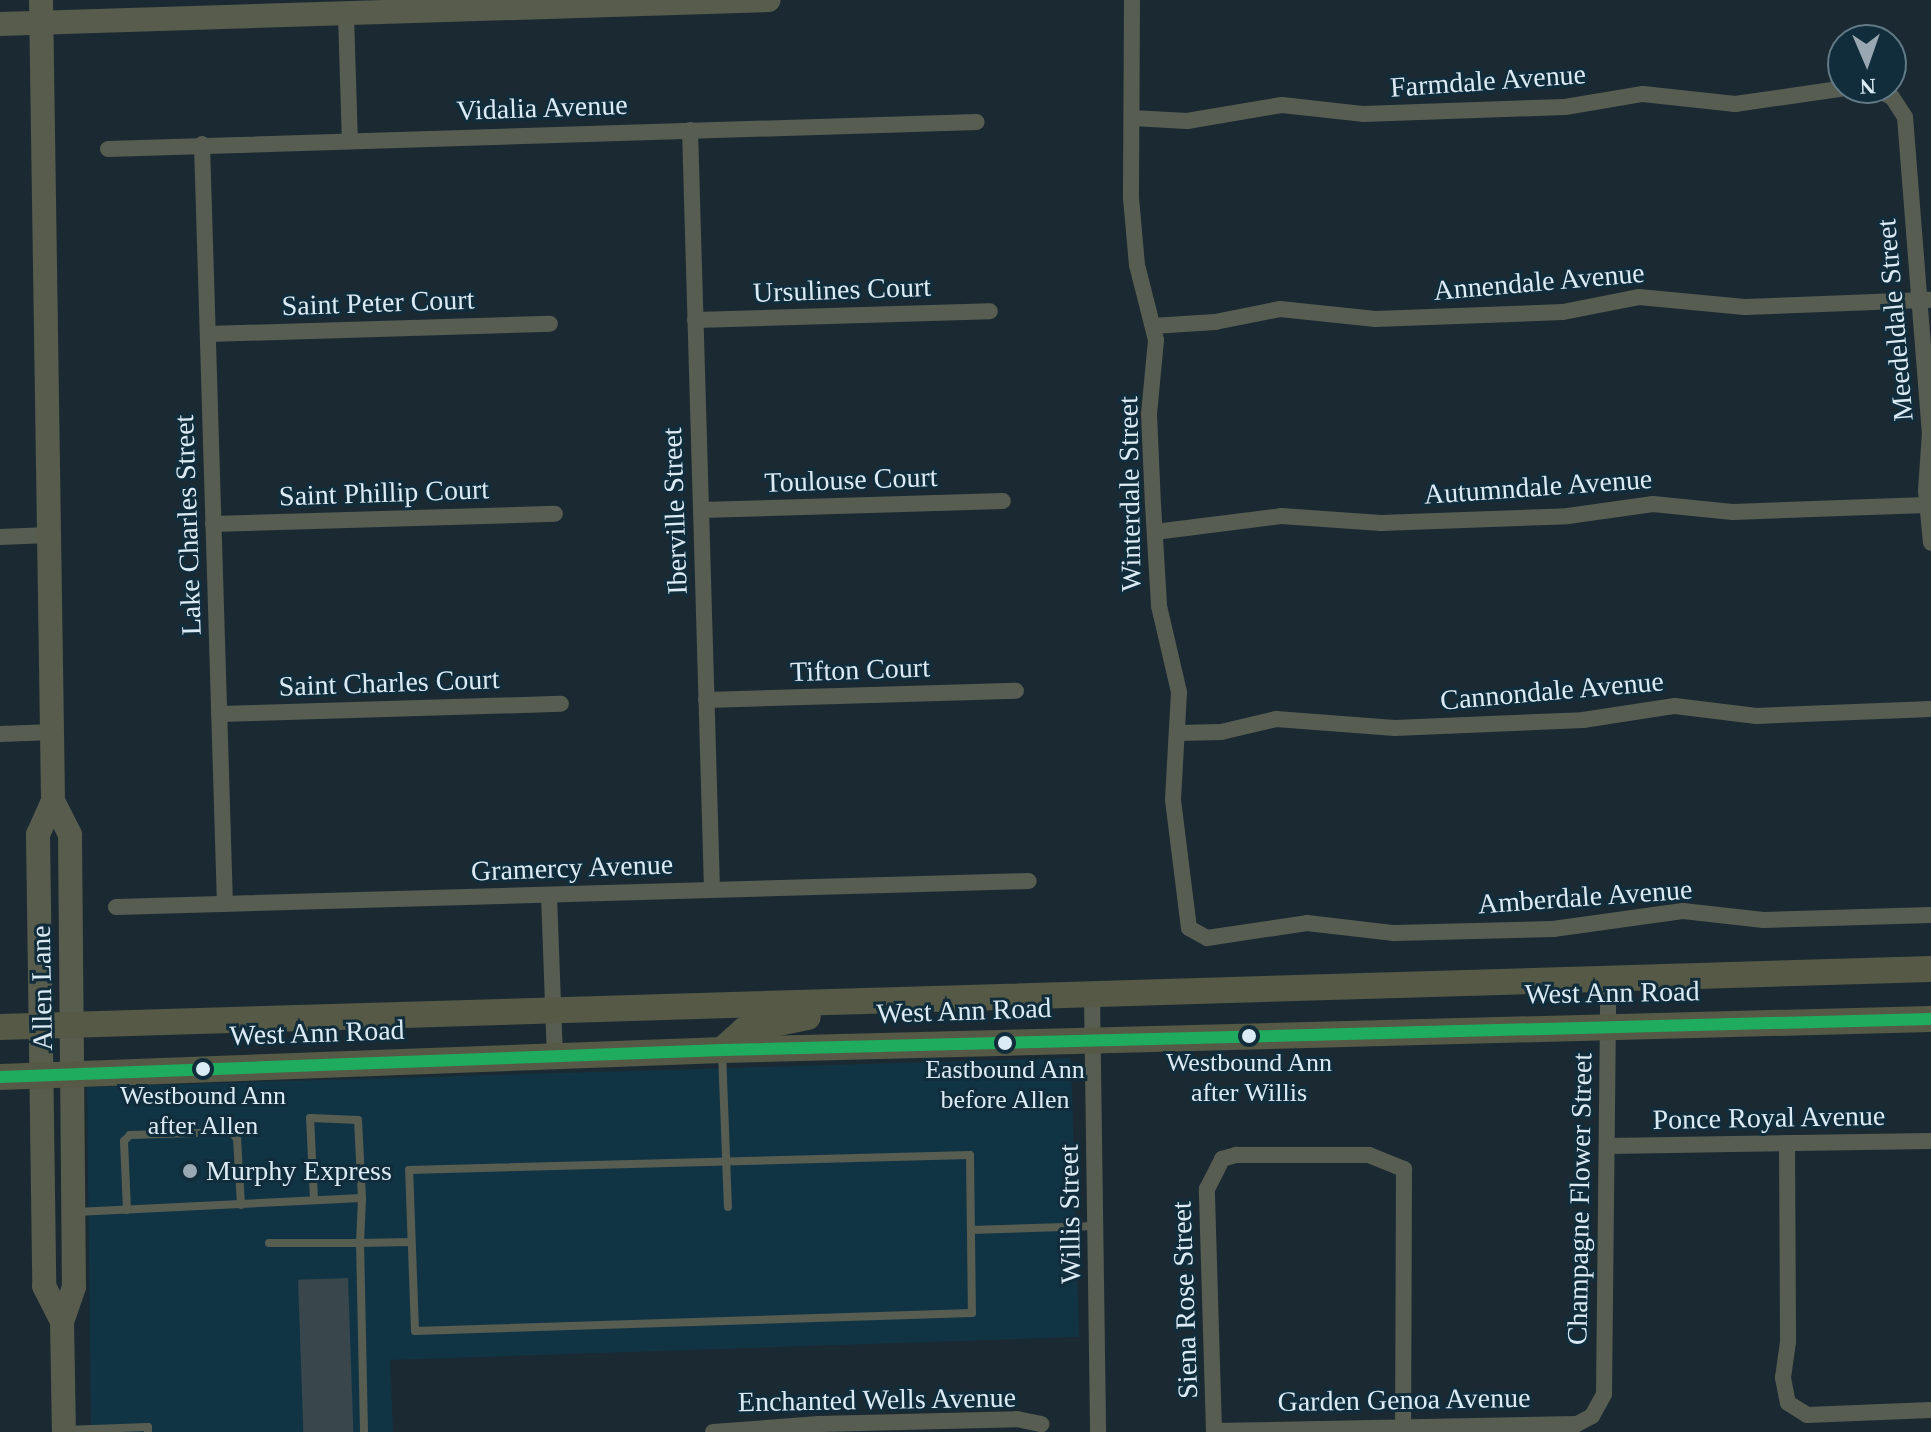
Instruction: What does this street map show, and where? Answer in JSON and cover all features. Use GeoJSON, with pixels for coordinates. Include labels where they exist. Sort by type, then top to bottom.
{"type":"FeatureCollection","features":[{"type":"Feature","properties":{"kind":"main road"},"geometry":{"type":"LineString","coordinates":[[0,24],[41,11],[346,16],[769,0]]}},
{"type":"Feature","properties":{"kind":"main road","name":"Allen Lane"},"geometry":{"type":"LineString","coordinates":[[41,11],[53,732],[53,801],[38,834],[44,1286],[62,1321]]}},
{"type":"Feature","properties":{"kind":"main road","name":"Allen Lane"},"geometry":{"type":"LineString","coordinates":[[53,801],[70,835],[74,1287],[62,1321],[64,1431]]}},
{"type":"Feature","properties":{"kind":"main road","name":"West Ann Road"},"geometry":{"type":"LineString","coordinates":[[0,1027],[1931,969]]}},
{"type":"Feature","properties":{"kind":"main road"},"geometry":{"type":"LineString","coordinates":[[722,1050],[754,1026],[907,1000]]}},
{"type":"Feature","properties":{"kind":"main road","name":"West Ann Road"},"geometry":{"type":"LineString","coordinates":[[0,1077],[722,1050],[1609,1024],[1931,1019]]}},
{"type":"Feature","properties":{"kind":"street","name":"Winterdale Street"},"geometry":{"type":"LineString","coordinates":[[1132,0],[1134,239],[1153,326],[1157,364],[1149,414],[1159,606],[1179,692],[1173,800],[1181,900],[1189,928],[1196,935]]}},
{"type":"Feature","properties":{"kind":"street"},"geometry":{"type":"LineString","coordinates":[[346,16],[350,140]]}},
{"type":"Feature","properties":{"kind":"street","name":"Farmdale Avenue"},"geometry":{"type":"LineString","coordinates":[[1132,118],[1187,121],[1282,105],[1363,114],[1565,107],[1643,94],[1735,104],[1827,91]]}},
{"type":"Feature","properties":{"kind":"street","name":"Meedeldale Street"},"geometry":{"type":"LineString","coordinates":[[1897,104],[1905,117],[1925,300],[1930,432],[1927,505],[1931,543]]}},
{"type":"Feature","properties":{"kind":"street","name":"Vidalia Avenue"},"geometry":{"type":"LineString","coordinates":[[108,149],[977,122]]}},
{"type":"Feature","properties":{"kind":"street","name":"Iberville Street"},"geometry":{"type":"LineString","coordinates":[[690,130],[712,890]]}},
{"type":"Feature","properties":{"kind":"street","name":"Lake Charles Street"},"geometry":{"type":"LineString","coordinates":[[202,144],[225,904]]}},
{"type":"Feature","properties":{"kind":"street","name":"Annendale Avenue"},"geometry":{"type":"LineString","coordinates":[[1153,326],[1215,322],[1280,309],[1375,319],[1563,312],[1639,297],[1745,307],[1925,300]]}},
{"type":"Feature","properties":{"kind":"street","name":"Ursulines Court"},"geometry":{"type":"LineString","coordinates":[[695,320],[990,311]]}},
{"type":"Feature","properties":{"kind":"street","name":"Saint Peter Court"},"geometry":{"type":"LineString","coordinates":[[208,334],[550,324]]}},
{"type":"Feature","properties":{"kind":"street","name":"Toulouse Court"},"geometry":{"type":"LineString","coordinates":[[701,510],[1003,501]]}},
{"type":"Feature","properties":{"kind":"street","name":"Autumndale Avenue"},"geometry":{"type":"LineString","coordinates":[[1155,532],[1281,516],[1381,523],[1568,516],[1653,504],[1733,512],[1927,505]]}},
{"type":"Feature","properties":{"kind":"street","name":"Saint Phillip Court"},"geometry":{"type":"LineString","coordinates":[[213,524],[555,514]]}},
{"type":"Feature","properties":{"kind":"street"},"geometry":{"type":"LineString","coordinates":[[0,537],[49,535]]}},
{"type":"Feature","properties":{"kind":"street","name":"Tifton Court"},"geometry":{"type":"LineString","coordinates":[[706,700],[1016,691]]}},
{"type":"Feature","properties":{"kind":"street","name":"Saint Charles Court"},"geometry":{"type":"LineString","coordinates":[[219,714],[561,704]]}},
{"type":"Feature","properties":{"kind":"street","name":"Cannondale Avenue"},"geometry":{"type":"LineString","coordinates":[[1178,733],[1221,732],[1276,719],[1422,727],[1583,720],[1675,706],[1756,716],[1931,709]]}},
{"type":"Feature","properties":{"kind":"street"},"geometry":{"type":"LineString","coordinates":[[0,734],[53,732]]}},
{"type":"Feature","properties":{"kind":"street","name":"Gramercy Avenue"},"geometry":{"type":"LineString","coordinates":[[116,907],[1029,881]]}},
{"type":"Feature","properties":{"kind":"street"},"geometry":{"type":"LineString","coordinates":[[549,895],[555,1056]]}},
{"type":"Feature","properties":{"kind":"street","name":"Amberdale Avenue"},"geometry":{"type":"LineString","coordinates":[[1196,935],[1222,938],[1307,923],[1394,933],[1553,929],[1674,911],[1763,920],[1931,915]]}},
{"type":"Feature","properties":{"kind":"street","name":"Champagne Flower Street"},"geometry":{"type":"LineString","coordinates":[[1592,1416],[1604,1394],[1608,981]]}},
{"type":"Feature","properties":{"kind":"street","name":"Willis Street"},"geometry":{"type":"LineString","coordinates":[[1092,995],[1098,1432]]}},
{"type":"Feature","properties":{"kind":"street","name":"Ponce Royal Avenue"},"geometry":{"type":"LineString","coordinates":[[1608,1146],[1931,1141]]}},
{"type":"Feature","properties":{"kind":"street"},"geometry":{"type":"LineString","coordinates":[[1787,1143],[1788,1342],[1783,1378],[1788,1403],[1807,1415],[1931,1410]]}},
{"type":"Feature","properties":{"kind":"street","name":"Siena Rose Street"},"geometry":{"type":"LineString","coordinates":[[1214,1431],[1207,1189],[1215,1167],[1236,1155],[1369,1155],[1397,1162],[1407,1181],[1403,1429]]}},
{"type":"Feature","properties":{"kind":"street","name":"Garden Genoa Avenue"},"geometry":{"type":"LineString","coordinates":[[1214,1431],[1577,1424],[1592,1416]]}},
{"type":"Feature","properties":{"kind":"street","name":"Enchanted Wells Avenue"},"geometry":{"type":"LineString","coordinates":[[713,1432],[1041,1424]]}},
{"type":"Feature","properties":{"kind":"lane"},"geometry":{"type":"LineString","coordinates":[[722,1050],[728,1207]]}},
{"type":"Feature","properties":{"kind":"lane"},"geometry":{"type":"LineString","coordinates":[[314,1199],[310,1118],[358,1120],[362,1198],[364,1432]]}},
{"type":"Feature","properties":{"kind":"lane"},"geometry":{"type":"LineString","coordinates":[[127,1210],[124,1141],[130,1135],[232,1132],[237,1139],[241,1205]]}},
{"type":"Feature","properties":{"kind":"lane"},"geometry":{"type":"LineString","coordinates":[[970,1155],[972,1313],[415,1331],[409,1170],[727,1162],[970,1155]]}},
{"type":"Feature","properties":{"kind":"lane"},"geometry":{"type":"LineString","coordinates":[[74,1212],[362,1198]]}},
{"type":"Feature","properties":{"kind":"lane"},"geometry":{"type":"LineString","coordinates":[[971,1230],[1097,1226]]}},
{"type":"Feature","properties":{"kind":"lane"},"geometry":{"type":"LineString","coordinates":[[269,1243],[411,1242]]}},
{"type":"Feature","properties":{"kind":"lane"},"geometry":{"type":"LineString","coordinates":[[64,1431],[148,1427],[148,1432]]}},
{"type":"Feature","properties":{"kind":"shaded area"},"geometry":{"type":"Polygon","coordinates":[[[1071,1058],[1079,1337],[390,1360],[393,1432],[91,1432],[87,1087],[1071,1058]]]}},
{"type":"Feature","properties":{"kind":"building"},"geometry":{"type":"Polygon","coordinates":[[[348,1278],[353,1432],[303,1432],[298,1280],[348,1278]]]}},
{"type":"Feature","properties":{"kind":"transit line"},"geometry":{"type":"LineString","coordinates":[[0,1077],[722,1050],[1931,1019]]}},
{"type":"Feature","properties":{"kind":"place","name":"Westbound Ann after Willis"},"geometry":{"type":"Point","coordinates":[1249,1036]}},
{"type":"Feature","properties":{"kind":"place","name":"Eastbound Ann before Allen"},"geometry":{"type":"Point","coordinates":[1005,1043]}},
{"type":"Feature","properties":{"kind":"place","name":"Westbound Ann after Allen"},"geometry":{"type":"Point","coordinates":[203,1069]}},
{"type":"Feature","properties":{"kind":"place","name":"Murphy Express"},"geometry":{"type":"Point","coordinates":[190,1171]}}]}
